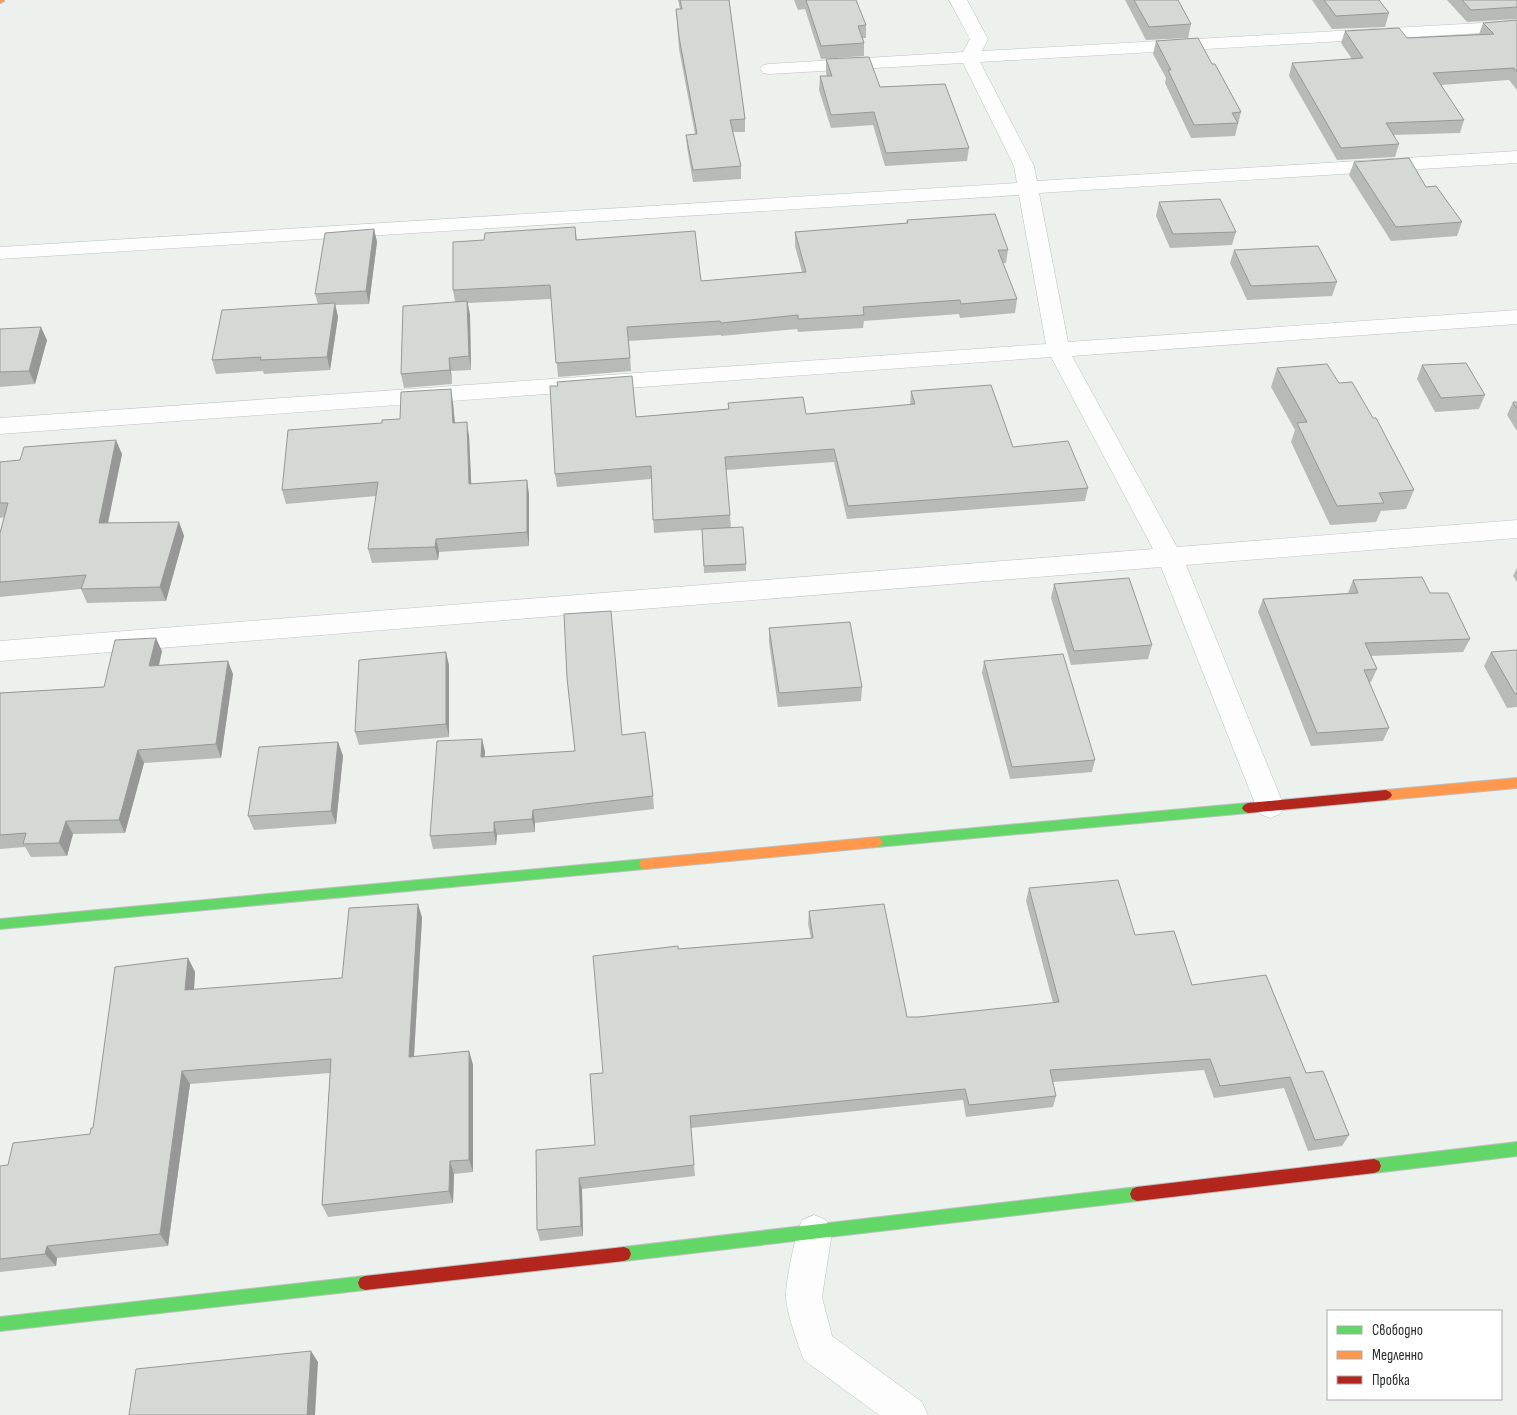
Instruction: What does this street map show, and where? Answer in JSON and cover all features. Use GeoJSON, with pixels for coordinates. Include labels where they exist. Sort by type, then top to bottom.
{"type":"FeatureCollection","features":[{"type":"Feature","properties":{"kind":"street"},"geometry":{"type":"LineString","coordinates":[[958,0],[979,39],[969,58]]}},
{"type":"Feature","properties":{"kind":"street"},"geometry":{"type":"LineString","coordinates":[[769,69],[1517,26]]}},
{"type":"Feature","properties":{"kind":"street"},"geometry":{"type":"LineString","coordinates":[[969,58],[1024,166],[1058,350],[1170,556],[1270,806]]}},
{"type":"Feature","properties":{"kind":"street"},"geometry":{"type":"LineString","coordinates":[[0,253],[1517,157]]}},
{"type":"Feature","properties":{"kind":"street"},"geometry":{"type":"LineString","coordinates":[[0,426],[1517,317]]}},
{"type":"Feature","properties":{"kind":"street"},"geometry":{"type":"LineString","coordinates":[[0,650],[1517,529]]}},
{"type":"Feature","properties":{"kind":"street"},"geometry":{"type":"LineString","coordinates":[[0,924],[1517,783]]}},
{"type":"Feature","properties":{"kind":"street"},"geometry":{"type":"LineString","coordinates":[[0,1324],[814,1232],[1517,1149]]}},
{"type":"Feature","properties":{"kind":"street"},"geometry":{"type":"LineString","coordinates":[[814,1232],[804,1296],[817,1347],[910,1415]]}},
{"type":"Feature","properties":{"kind":"building"},"geometry":{"type":"Polygon","coordinates":[[[680,0],[729,0],[745,119],[730,120],[741,166],[693,170],[686,135],[697,134],[679,37],[676,9],[682,9],[680,0]]]}},
{"type":"Feature","properties":{"kind":"building"},"geometry":{"type":"Polygon","coordinates":[[[806,0],[856,0],[866,25],[858,26],[864,43],[821,46],[806,0]]]}},
{"type":"Feature","properties":{"kind":"building"},"geometry":{"type":"Polygon","coordinates":[[[1134,0],[1178,0],[1191,24],[1149,27],[1134,0]]]}},
{"type":"Feature","properties":{"kind":"building"},"geometry":{"type":"Polygon","coordinates":[[[1324,0],[1379,0],[1389,13],[1336,16],[1324,0]]]}},
{"type":"Feature","properties":{"kind":"building"},"geometry":{"type":"Polygon","coordinates":[[[1462,0],[1517,0],[1517,7],[1471,10],[1462,0]]]}},
{"type":"Feature","properties":{"kind":"building"},"geometry":{"type":"Polygon","coordinates":[[[1517,20],[1517,72],[1514,68],[1433,73],[1464,120],[1386,123],[1399,144],[1341,148],[1292,63],[1363,58],[1345,31],[1399,28],[1407,38],[1494,34],[1483,23],[1517,20]]]}},
{"type":"Feature","properties":{"kind":"building"},"geometry":{"type":"Polygon","coordinates":[[[1198,38],[1212,64],[1215,64],[1241,112],[1232,113],[1238,123],[1194,125],[1168,70],[1171,70],[1156,41],[1198,38]]]}},
{"type":"Feature","properties":{"kind":"building"},"geometry":{"type":"Polygon","coordinates":[[[869,57],[880,87],[945,84],[969,148],[886,153],[874,112],[831,115],[820,76],[832,76],[826,59],[869,57]]]}},
{"type":"Feature","properties":{"kind":"building"},"geometry":{"type":"Polygon","coordinates":[[[1409,158],[1426,187],[1436,186],[1462,222],[1396,227],[1354,162],[1409,158]]]}},
{"type":"Feature","properties":{"kind":"building"},"geometry":{"type":"Polygon","coordinates":[[[1220,199],[1236,232],[1173,234],[1159,202],[1220,199]]]}},
{"type":"Feature","properties":{"kind":"building"},"geometry":{"type":"Polygon","coordinates":[[[995,214],[1008,250],[998,250],[1017,299],[961,304],[960,300],[863,307],[864,315],[798,319],[798,315],[721,323],[720,321],[627,327],[630,358],[556,363],[550,285],[453,290],[453,242],[484,240],[485,233],[575,227],[576,240],[695,231],[701,281],[806,272],[795,232],[908,223],[907,220],[995,214]]]}},
{"type":"Feature","properties":{"kind":"building"},"geometry":{"type":"Polygon","coordinates":[[[374,229],[366,291],[315,294],[325,233],[374,229]]]}},
{"type":"Feature","properties":{"kind":"building"},"geometry":{"type":"Polygon","coordinates":[[[1318,246],[1337,282],[1251,286],[1234,250],[1318,246]]]}},
{"type":"Feature","properties":{"kind":"building"},"geometry":{"type":"Polygon","coordinates":[[[467,301],[469,356],[449,358],[450,370],[401,374],[403,306],[467,301]]]}},
{"type":"Feature","properties":{"kind":"building"},"geometry":{"type":"Polygon","coordinates":[[[335,303],[327,357],[260,360],[261,357],[212,360],[222,310],[335,303]]]}},
{"type":"Feature","properties":{"kind":"building"},"geometry":{"type":"Polygon","coordinates":[[[41,327],[29,371],[0,372],[0,329],[41,327]]]}},
{"type":"Feature","properties":{"kind":"building"},"geometry":{"type":"Polygon","coordinates":[[[1466,363],[1485,395],[1441,398],[1422,365],[1466,363]]]}},
{"type":"Feature","properties":{"kind":"building"},"geometry":{"type":"Polygon","coordinates":[[[1327,364],[1339,383],[1352,382],[1373,418],[1376,418],[1414,490],[1379,493],[1384,503],[1337,506],[1297,423],[1307,422],[1277,368],[1327,364]]]}},
{"type":"Feature","properties":{"kind":"building"},"geometry":{"type":"Polygon","coordinates":[[[632,376],[636,417],[729,409],[728,403],[803,397],[806,414],[915,404],[911,391],[991,385],[1013,447],[1068,441],[1088,488],[848,506],[834,449],[725,457],[730,515],[653,520],[651,466],[555,474],[550,386],[558,386],[557,382],[632,376]]]}},
{"type":"Feature","properties":{"kind":"building"},"geometry":{"type":"Polygon","coordinates":[[[451,389],[453,423],[467,422],[469,484],[527,480],[527,532],[436,539],[435,547],[368,549],[378,482],[282,490],[288,430],[382,423],[382,420],[400,419],[401,392],[451,389]]]}},
{"type":"Feature","properties":{"kind":"building"},"geometry":{"type":"Polygon","coordinates":[[[116,440],[99,523],[179,522],[160,587],[81,589],[86,575],[0,582],[0,533],[8,503],[0,503],[0,462],[20,460],[24,447],[116,440]]]}},
{"type":"Feature","properties":{"kind":"building"},"geometry":{"type":"Polygon","coordinates":[[[743,527],[746,564],[704,566],[702,529],[743,527]]]}},
{"type":"Feature","properties":{"kind":"building"},"geometry":{"type":"Polygon","coordinates":[[[1422,577],[1430,593],[1448,593],[1470,639],[1365,643],[1377,669],[1364,670],[1389,728],[1317,733],[1263,599],[1358,593],[1353,580],[1422,577]]]}},
{"type":"Feature","properties":{"kind":"building"},"geometry":{"type":"Polygon","coordinates":[[[1129,578],[1152,645],[1074,651],[1054,584],[1129,578]]]}},
{"type":"Feature","properties":{"kind":"building"},"geometry":{"type":"Polygon","coordinates":[[[611,611],[622,735],[645,732],[653,796],[533,810],[532,819],[494,822],[494,832],[430,836],[437,741],[482,739],[481,757],[575,751],[567,678],[564,614],[611,611]]]}},
{"type":"Feature","properties":{"kind":"building"},"geometry":{"type":"Polygon","coordinates":[[[850,622],[862,687],[779,693],[769,628],[850,622]]]}},
{"type":"Feature","properties":{"kind":"building"},"geometry":{"type":"Polygon","coordinates":[[[156,638],[149,666],[228,661],[216,744],[138,750],[119,820],[66,821],[59,843],[23,844],[26,833],[0,835],[0,693],[104,687],[115,640],[156,638]]]}},
{"type":"Feature","properties":{"kind":"building"},"geometry":{"type":"Polygon","coordinates":[[[1517,650],[1517,694],[1515,694],[1491,652],[1517,650]]]}},
{"type":"Feature","properties":{"kind":"building"},"geometry":{"type":"Polygon","coordinates":[[[446,652],[446,724],[355,732],[359,660],[446,652]]]}},
{"type":"Feature","properties":{"kind":"building"},"geometry":{"type":"Polygon","coordinates":[[[1063,654],[1095,760],[1012,767],[984,661],[1063,654]]]}},
{"type":"Feature","properties":{"kind":"building"},"geometry":{"type":"Polygon","coordinates":[[[338,742],[331,811],[248,816],[259,747],[338,742]]]}},
{"type":"Feature","properties":{"kind":"building"},"geometry":{"type":"Polygon","coordinates":[[[1118,880],[1135,935],[1174,931],[1192,985],[1266,975],[1306,1073],[1323,1071],[1349,1135],[1315,1140],[1290,1077],[1220,1086],[1210,1059],[1050,1070],[1056,1096],[969,1105],[965,1089],[690,1116],[694,1165],[579,1178],[581,1226],[537,1230],[536,1150],[595,1145],[590,1074],[603,1073],[593,956],[678,946],[678,949],[813,938],[809,911],[884,904],[907,1017],[1059,1002],[1029,888],[1118,880]]]}},
{"type":"Feature","properties":{"kind":"building"},"geometry":{"type":"Polygon","coordinates":[[[418,904],[409,1057],[469,1051],[469,1160],[450,1161],[449,1191],[322,1205],[331,1059],[182,1071],[160,1234],[47,1246],[45,1254],[0,1259],[0,1166],[8,1165],[13,1143],[90,1134],[91,1128],[93,1128],[115,967],[188,958],[185,990],[342,978],[349,908],[418,904]]]}},
{"type":"Feature","properties":{"kind":"building"},"geometry":{"type":"Polygon","coordinates":[[[311,1351],[307,1415],[129,1415],[136,1369],[311,1351]]]}},
{"type":"Feature","properties":{"kind":"traffic: fast"},"geometry":{"type":"LineString","coordinates":[[877,842],[1248,808]]}},
{"type":"Feature","properties":{"kind":"traffic: fast"},"geometry":{"type":"LineString","coordinates":[[0,924],[645,864]]}},
{"type":"Feature","properties":{"kind":"traffic: fast"},"geometry":{"type":"LineString","coordinates":[[1374,1166],[1517,1149]]}},
{"type":"Feature","properties":{"kind":"traffic: fast"},"geometry":{"type":"LineString","coordinates":[[624,1254],[1137,1194]]}},
{"type":"Feature","properties":{"kind":"traffic: fast"},"geometry":{"type":"LineString","coordinates":[[0,1324],[365,1283]]}},
{"type":"Feature","properties":{"kind":"traffic: slow"},"geometry":{"type":"LineString","coordinates":[[1386,795],[1517,783]]}},
{"type":"Feature","properties":{"kind":"traffic: slow"},"geometry":{"type":"LineString","coordinates":[[645,864],[877,842]]}},
{"type":"Feature","properties":{"kind":"traffic: jam"},"geometry":{"type":"LineString","coordinates":[[1248,808],[1386,795]]}},
{"type":"Feature","properties":{"kind":"traffic: jam"},"geometry":{"type":"LineString","coordinates":[[1137,1194],[1374,1166]]}},
{"type":"Feature","properties":{"kind":"traffic: jam"},"geometry":{"type":"LineString","coordinates":[[365,1283],[624,1254]]}}]}
